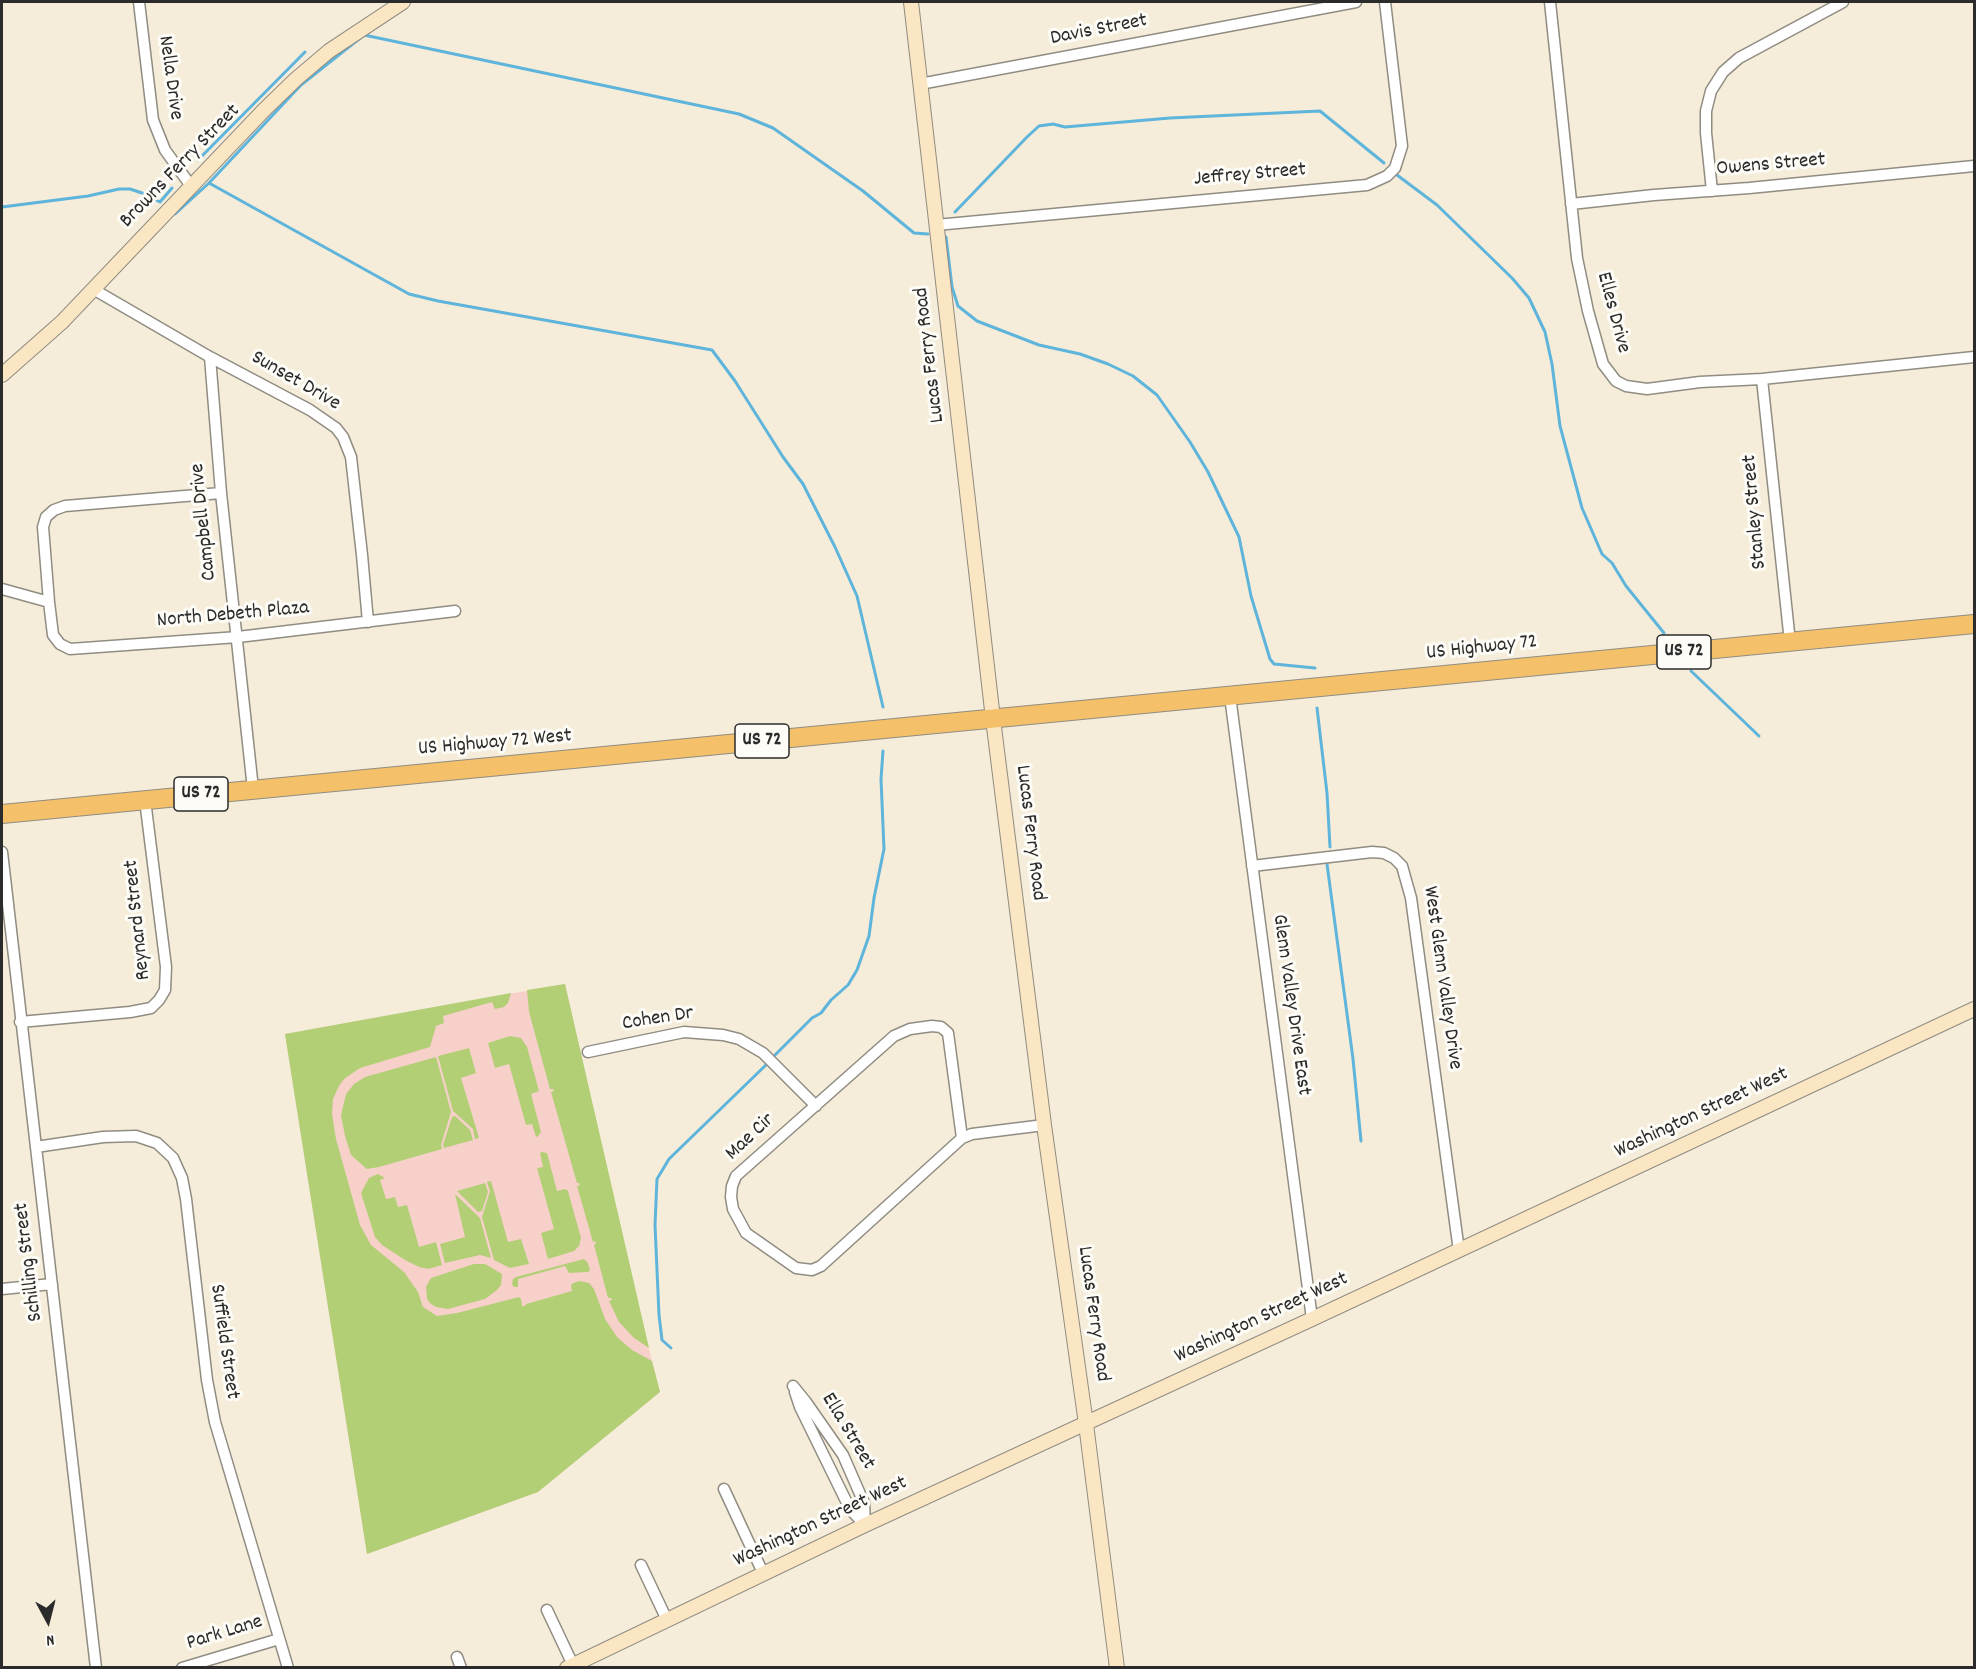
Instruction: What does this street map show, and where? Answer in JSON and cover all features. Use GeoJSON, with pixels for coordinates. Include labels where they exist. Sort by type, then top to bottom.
{"type":"FeatureCollection","features":[{"type":"Feature","properties":{"kind":"highway","name":"US Highway 72"},"geometry":{"type":"LineString","coordinates":[[993,719],[1974,624]]}},
{"type":"Feature","properties":{"kind":"highway","name":"US Highway 72 West"},"geometry":{"type":"LineString","coordinates":[[2,814],[993,719]]}},
{"type":"Feature","properties":{"kind":"street","name":"Nella Drive"},"geometry":{"type":"LineString","coordinates":[[139,2],[153,120],[165,150],[191,186]]}},
{"type":"Feature","properties":{"kind":"street","name":"Browns Ferry Street"},"geometry":{"type":"LineString","coordinates":[[2,375],[62,322],[296,79],[329,51],[403,2]]}},
{"type":"Feature","properties":{"kind":"street","name":"Lucas Ferry Road"},"geometry":{"type":"LineString","coordinates":[[911,2],[993,719],[1044,1125],[1117,1668]]}},
{"type":"Feature","properties":{"kind":"street","name":"Davis Street"},"geometry":{"type":"LineString","coordinates":[[920,84],[1356,2]]}},
{"type":"Feature","properties":{"kind":"street","name":"Jeffrey Street"},"geometry":{"type":"LineString","coordinates":[[936,225],[1367,185],[1387,176],[1395,168],[1402,146],[1385,2]]}},
{"type":"Feature","properties":{"kind":"street","name":"Elles Drive"},"geometry":{"type":"LineString","coordinates":[[1550,2],[1577,258],[1588,311],[1603,364],[1616,381],[1626,386],[1647,389],[1700,382],[1762,379],[1974,357]]}},
{"type":"Feature","properties":{"kind":"street"},"geometry":{"type":"LineString","coordinates":[[1712,191],[1706,111],[1711,91],[1723,72],[1739,58],[1843,2]]}},
{"type":"Feature","properties":{"kind":"street","name":"Owens Street"},"geometry":{"type":"LineString","coordinates":[[1571,204],[1974,166]]}},
{"type":"Feature","properties":{"kind":"street","name":"Sunset Drive"},"geometry":{"type":"LineString","coordinates":[[93,289],[210,357],[310,410],[336,428],[343,436],[351,457],[368,622]]}},
{"type":"Feature","properties":{"kind":"street","name":"Campbell Drive"},"geometry":{"type":"LineString","coordinates":[[210,357],[221,493],[253,789]]}},
{"type":"Feature","properties":{"kind":"street","name":"Stanley Street"},"geometry":{"type":"LineString","coordinates":[[1762,379],[1790,642]]}},
{"type":"Feature","properties":{"kind":"street","name":"North Debeth Plaza"},"geometry":{"type":"LineString","coordinates":[[221,493],[65,506],[54,510],[46,517],[43,527],[49,602],[53,635],[60,644],[70,649],[238,637],[455,611]]}},
{"type":"Feature","properties":{"kind":"street"},"geometry":{"type":"LineString","coordinates":[[2,589],[49,602]]}},
{"type":"Feature","properties":{"kind":"street","name":"Glenn Valley Drive East"},"geometry":{"type":"LineString","coordinates":[[1230,696],[1312,1319]]}},
{"type":"Feature","properties":{"kind":"street","name":"Reynard Street"},"geometry":{"type":"LineString","coordinates":[[20,1022],[151,1008],[165,990],[167,979],[146,800]]}},
{"type":"Feature","properties":{"kind":"street","name":"Schilling Street"},"geometry":{"type":"LineString","coordinates":[[2,852],[96,1668]]}},
{"type":"Feature","properties":{"kind":"street","name":"West Glenn Valley Drive"},"geometry":{"type":"LineString","coordinates":[[1252,866],[1372,852],[1384,853],[1394,858],[1402,866],[1411,898],[1459,1251]]}},
{"type":"Feature","properties":{"kind":"street","name":"Washington Street West"},"geometry":{"type":"LineString","coordinates":[[570,1666],[864,1525],[1459,1251],[1974,1009]]}},
{"type":"Feature","properties":{"kind":"street","name":"Mae Cir"},"geometry":{"type":"LineString","coordinates":[[962,1138],[948,1033],[941,1027],[932,1026],[910,1029],[894,1036],[736,1176],[731,1197],[733,1209],[746,1233],[796,1268],[807,1271],[821,1266],[962,1138],[972,1134],[1044,1125]]}},
{"type":"Feature","properties":{"kind":"street","name":"Cohen Dr"},"geometry":{"type":"LineString","coordinates":[[588,1052],[675,1034],[705,1032],[739,1038],[766,1056],[816,1106]]}},
{"type":"Feature","properties":{"kind":"street","name":"Suffield Street"},"geometry":{"type":"LineString","coordinates":[[36,1147],[103,1137],[136,1136],[158,1143],[173,1158],[182,1178],[186,1199],[207,1380],[215,1422],[288,1668]]}},
{"type":"Feature","properties":{"kind":"street"},"geometry":{"type":"LineString","coordinates":[[2,1289],[52,1284]]}},
{"type":"Feature","properties":{"kind":"street","name":"Ella Street"},"geometry":{"type":"LineString","coordinates":[[793,1386],[843,1455],[864,1503],[864,1525],[850,1509],[800,1407],[793,1386]]}},
{"type":"Feature","properties":{"kind":"street"},"geometry":{"type":"LineString","coordinates":[[724,1489],[763,1573]]}},
{"type":"Feature","properties":{"kind":"street"},"geometry":{"type":"LineString","coordinates":[[641,1565],[668,1620]]}},
{"type":"Feature","properties":{"kind":"street"},"geometry":{"type":"LineString","coordinates":[[547,1610],[570,1666]]}},
{"type":"Feature","properties":{"kind":"street","name":"Park Lane"},"geometry":{"type":"LineString","coordinates":[[182,1668],[279,1639]]}},
{"type":"Feature","properties":{"kind":"shaded area"},"geometry":{"type":"Polygon","coordinates":[[[565,984],[634,1290],[660,1392],[538,1492],[367,1554],[285,1034],[565,984]]]}},
{"type":"Feature","properties":{"kind":"green space"},"geometry":{"type":"Polygon","coordinates":[[[565,984],[649,1348],[634,1338],[619,1322],[609,1301],[612,1300],[608,1298],[594,1245],[596,1243],[593,1242],[577,1186],[580,1185],[577,1183],[551,1092],[554,1091],[550,1089],[529,1012],[527,990],[565,984]]]}},
{"type":"Feature","properties":{"kind":"green space"},"geometry":{"type":"Polygon","coordinates":[[[511,993],[504,1007],[495,1009],[492,1002],[443,1016],[444,1023],[436,1026],[430,1047],[360,1068],[344,1079],[339,1086],[333,1099],[332,1114],[336,1139],[360,1225],[371,1245],[404,1272],[418,1292],[423,1307],[437,1316],[519,1297],[522,1306],[525,1306],[572,1291],[573,1283],[580,1281],[589,1283],[594,1289],[605,1319],[617,1337],[632,1350],[652,1361],[660,1392],[538,1492],[367,1554],[285,1034],[511,993]]]}},
{"type":"Feature","properties":{"kind":"green space"},"geometry":{"type":"Polygon","coordinates":[[[510,1036],[521,1038],[527,1047],[539,1091],[531,1094],[541,1132],[536,1137],[532,1124],[526,1125],[509,1064],[495,1068],[488,1043],[510,1036]]]}},
{"type":"Feature","properties":{"kind":"green space"},"geometry":{"type":"Polygon","coordinates":[[[469,1048],[476,1073],[461,1078],[479,1138],[475,1139],[473,1129],[453,1111],[438,1056],[469,1048]]]}},
{"type":"Feature","properties":{"kind":"green space"},"geometry":{"type":"Polygon","coordinates":[[[436,1057],[451,1112],[441,1145],[442,1149],[367,1169],[351,1155],[345,1136],[341,1115],[346,1094],[354,1084],[365,1077],[436,1057]]]}},
{"type":"Feature","properties":{"kind":"green space"},"geometry":{"type":"Polygon","coordinates":[[[455,1116],[470,1130],[473,1140],[444,1148],[452,1117],[455,1116]]]}},
{"type":"Feature","properties":{"kind":"green space"},"geometry":{"type":"Polygon","coordinates":[[[540,1153],[547,1153],[557,1191],[565,1189],[568,1191],[581,1238],[579,1246],[574,1251],[548,1259],[541,1233],[554,1229],[537,1168],[543,1167],[540,1153]]]}},
{"type":"Feature","properties":{"kind":"green space"},"geometry":{"type":"Polygon","coordinates":[[[378,1174],[385,1178],[380,1180],[386,1199],[395,1197],[398,1207],[407,1205],[419,1247],[436,1242],[442,1265],[428,1269],[419,1267],[382,1245],[375,1237],[361,1193],[369,1178],[378,1174]]]}},
{"type":"Feature","properties":{"kind":"green space"},"geometry":{"type":"Polygon","coordinates":[[[491,1181],[508,1242],[521,1239],[529,1264],[510,1268],[494,1260],[482,1217],[490,1191],[487,1182],[491,1181]]]}},
{"type":"Feature","properties":{"kind":"green space"},"geometry":{"type":"Polygon","coordinates":[[[485,1183],[488,1192],[482,1211],[478,1212],[457,1191],[485,1183]]]}},
{"type":"Feature","properties":{"kind":"green space"},"geometry":{"type":"Polygon","coordinates":[[[455,1194],[480,1218],[491,1258],[480,1255],[445,1263],[440,1244],[465,1237],[455,1194]]]}},
{"type":"Feature","properties":{"kind":"green space"},"geometry":{"type":"Polygon","coordinates":[[[584,1259],[588,1263],[590,1270],[588,1272],[569,1273],[565,1266],[518,1279],[518,1287],[512,1284],[516,1277],[584,1259]]]}},
{"type":"Feature","properties":{"kind":"green space"},"geometry":{"type":"Polygon","coordinates":[[[474,1264],[485,1264],[502,1274],[501,1285],[497,1290],[485,1299],[448,1309],[431,1304],[427,1299],[426,1287],[431,1278],[474,1264]]]}},
{"type":"Feature","properties":{"kind":"waterway"},"geometry":{"type":"LineString","coordinates":[[209,183],[301,85],[364,35],[739,114],[773,128],[863,191],[914,233],[928,234]]}},
{"type":"Feature","properties":{"kind":"waterway"},"geometry":{"type":"LineString","coordinates":[[198,160],[305,52]]}},
{"type":"Feature","properties":{"kind":"waterway"},"geometry":{"type":"LineString","coordinates":[[955,212],[1039,126],[1053,124],[1065,127],[1170,118],[1320,111],[1384,163]]}},
{"type":"Feature","properties":{"kind":"waterway"},"geometry":{"type":"LineString","coordinates":[[1397,175],[1437,205],[1512,278],[1529,298],[1545,332],[1552,364],[1560,426],[1582,508],[1602,554],[1612,563],[1626,586],[1664,633]]}},
{"type":"Feature","properties":{"kind":"waterway"},"geometry":{"type":"LineString","coordinates":[[175,214],[209,183],[409,294],[712,350],[803,484],[835,547],[857,596],[883,707]]}},
{"type":"Feature","properties":{"kind":"waterway"},"geometry":{"type":"LineString","coordinates":[[2,207],[88,196],[119,189],[130,189],[160,202],[172,188]]}},
{"type":"Feature","properties":{"kind":"waterway"},"geometry":{"type":"LineString","coordinates":[[946,237],[952,287],[958,306],[977,321],[1039,345],[1080,354],[1108,364],[1133,376],[1157,395],[1208,472],[1239,537],[1251,596],[1270,659],[1274,664],[1315,668]]}},
{"type":"Feature","properties":{"kind":"waterway"},"geometry":{"type":"LineString","coordinates":[[1691,671],[1759,736]]}},
{"type":"Feature","properties":{"kind":"waterway"},"geometry":{"type":"LineString","coordinates":[[1317,708],[1327,793],[1330,847]]}},
{"type":"Feature","properties":{"kind":"waterway"},"geometry":{"type":"LineString","coordinates":[[772,1058],[812,1018],[821,1013],[831,1000],[848,985],[857,970],[869,936],[884,849],[881,779],[883,751]]}},
{"type":"Feature","properties":{"kind":"waterway"},"geometry":{"type":"LineString","coordinates":[[1327,864],[1353,1059],[1361,1141]]}},
{"type":"Feature","properties":{"kind":"waterway"},"geometry":{"type":"LineString","coordinates":[[671,1348],[662,1340],[659,1315],[655,1225],[657,1179],[669,1159],[768,1063]]}}]}
